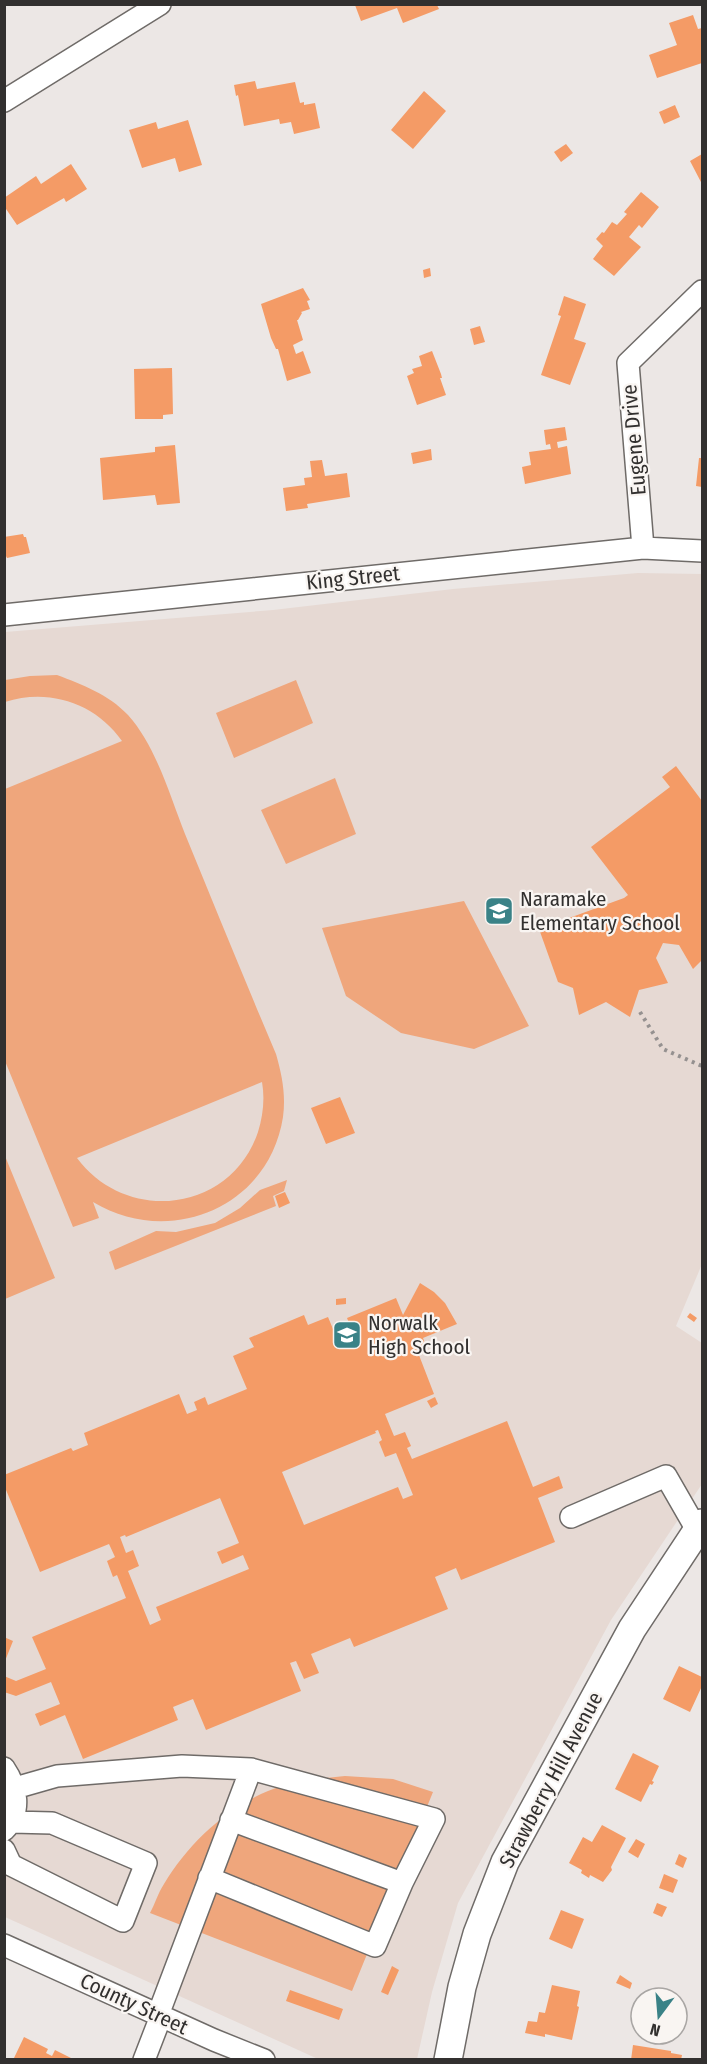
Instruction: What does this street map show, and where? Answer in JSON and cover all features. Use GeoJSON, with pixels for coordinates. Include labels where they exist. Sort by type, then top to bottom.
{"type":"FeatureCollection","features":[{"type":"Feature","properties":{"kind":"main road","name":"Strawberry Hill Avenue"},"geometry":{"type":"LineString","coordinates":[[448,2060],[462,1987],[477,1934],[506,1862],[632,1629],[700,1526]]}},
{"type":"Feature","properties":{"kind":"street"},"geometry":{"type":"LineString","coordinates":[[4,101],[160,4]]}},
{"type":"Feature","properties":{"kind":"street","name":"Eugene Drive"},"geometry":{"type":"LineString","coordinates":[[643,548],[628,363],[702,291]]}},
{"type":"Feature","properties":{"kind":"street","name":"King Street"},"geometry":{"type":"LineString","coordinates":[[4,615],[643,548],[702,550]]}},
{"type":"Feature","properties":{"kind":"street"},"geometry":{"type":"LineString","coordinates":[[571,1517],[666,1476],[700,1526]]}},
{"type":"Feature","properties":{"kind":"street"},"geometry":{"type":"LineString","coordinates":[[15,1788],[57,1776],[182,1766],[251,1769],[434,1820],[402,1883],[375,1946],[209,1878]]}},
{"type":"Feature","properties":{"kind":"street"},"geometry":{"type":"LineString","coordinates":[[4,1768],[15,1788],[16,1806],[8,1826],[52,1823],[146,1863],[123,1921],[11,1865],[4,1850]]}},
{"type":"Feature","properties":{"kind":"street"},"geometry":{"type":"LineString","coordinates":[[144,2060],[209,1878],[251,1769]]}},
{"type":"Feature","properties":{"kind":"street"},"geometry":{"type":"LineString","coordinates":[[231,1820],[402,1883]]}},
{"type":"Feature","properties":{"kind":"street","name":"County Street"},"geometry":{"type":"LineString","coordinates":[[4,1945],[214,2040],[264,2060]]}},
{"type":"Feature","properties":{"kind":"path"},"geometry":{"type":"LineString","coordinates":[[640,1012],[663,1049],[702,1066]]}},
{"type":"Feature","properties":{"kind":"shaded area","name":"Norwalk High School"},"geometry":{"type":"Polygon","coordinates":[[[638,573],[702,574],[702,1264],[676,1326],[702,1343],[702,1484],[611,1620],[458,1903],[432,1992],[417,2059],[318,2059],[5,1917],[5,632],[273,610],[453,589],[638,573]]]}},
{"type":"Feature","properties":{"kind":"shaded area"},"geometry":{"type":"Polygon","coordinates":[[[57,675],[86,687],[104,696],[120,708],[138,727],[161,772],[276,1054],[282,1077],[284,1101],[283,1117],[274,1149],[258,1175],[237,1196],[211,1211],[183,1219],[153,1221],[122,1215],[93,1202],[99,1218],[73,1227],[5,1061],[5,789],[122,741],[99,717],[70,702],[38,697],[5,702],[5,680],[57,675]],[[262,1082],[77,1158],[98,1179],[123,1193],[149,1200],[176,1200],[202,1193],[225,1179],[245,1159],[260,1126],[262,1082]]]}},
{"type":"Feature","properties":{"kind":"shaded area"},"geometry":{"type":"Polygon","coordinates":[[[296,680],[313,723],[234,758],[216,713],[296,680]]]}},
{"type":"Feature","properties":{"kind":"shaded area"},"geometry":{"type":"Polygon","coordinates":[[[335,778],[356,834],[286,864],[261,810],[335,778]]]}},
{"type":"Feature","properties":{"kind":"shaded area"},"geometry":{"type":"Polygon","coordinates":[[[464,901],[529,1026],[474,1049],[401,1033],[346,996],[322,928],[464,901]]]}},
{"type":"Feature","properties":{"kind":"shaded area"},"geometry":{"type":"Polygon","coordinates":[[[5,1156],[55,1278],[4,1299],[5,1156]]]}},
{"type":"Feature","properties":{"kind":"shaded area"},"geometry":{"type":"Polygon","coordinates":[[[287,1180],[284,1191],[273,1196],[276,1206],[115,1270],[109,1252],[156,1231],[176,1232],[215,1223],[240,1208],[260,1190],[287,1180]]]}},
{"type":"Feature","properties":{"kind":"shaded area"},"geometry":{"type":"Polygon","coordinates":[[[345,1776],[393,1779],[433,1792],[352,1991],[150,1913],[162,1887],[184,1855],[209,1829],[237,1807],[252,1798],[287,1785],[345,1776]]]}},
{"type":"Feature","properties":{"kind":"building"},"geometry":{"type":"Polygon","coordinates":[[[355,5],[437,5],[439,9],[403,23],[397,8],[361,21],[355,5]]]}},
{"type":"Feature","properties":{"kind":"building"},"geometry":{"type":"Polygon","coordinates":[[[693,15],[698,29],[702,28],[702,63],[657,78],[649,55],[677,45],[669,23],[693,15]]]}},
{"type":"Feature","properties":{"kind":"building"},"geometry":{"type":"Polygon","coordinates":[[[255,81],[257,89],[295,82],[300,103],[304,102],[304,105],[315,103],[320,128],[294,134],[291,122],[280,124],[279,119],[244,126],[234,85],[255,81]]]}},
{"type":"Feature","properties":{"kind":"building"},"geometry":{"type":"Polygon","coordinates":[[[424,91],[446,111],[413,149],[391,130],[424,91]]]}},
{"type":"Feature","properties":{"kind":"building"},"geometry":{"type":"Polygon","coordinates":[[[675,105],[680,117],[664,124],[659,112],[675,105]]]}},
{"type":"Feature","properties":{"kind":"building"},"geometry":{"type":"Polygon","coordinates":[[[188,120],[202,165],[179,172],[175,158],[142,168],[129,130],[156,122],[158,129],[188,120]]]}},
{"type":"Feature","properties":{"kind":"building"},"geometry":{"type":"Polygon","coordinates":[[[566,144],[573,153],[561,162],[554,152],[566,144]]]}},
{"type":"Feature","properties":{"kind":"building"},"geometry":{"type":"Polygon","coordinates":[[[702,154],[702,184],[690,161],[702,154]]]}},
{"type":"Feature","properties":{"kind":"building"},"geometry":{"type":"Polygon","coordinates":[[[71,164],[87,189],[66,202],[64,198],[17,225],[4,206],[4,198],[36,176],[41,184],[71,164]]]}},
{"type":"Feature","properties":{"kind":"building"},"geometry":{"type":"Polygon","coordinates":[[[641,192],[659,207],[642,228],[639,225],[629,237],[641,247],[614,276],[593,259],[603,246],[596,239],[612,222],[617,225],[627,214],[624,212],[641,192]]]}},
{"type":"Feature","properties":{"kind":"building"},"geometry":{"type":"Polygon","coordinates":[[[430,268],[431,276],[424,278],[423,270],[430,268]]]}},
{"type":"Feature","properties":{"kind":"building"},"geometry":{"type":"Polygon","coordinates":[[[303,288],[310,300],[307,301],[310,309],[301,312],[297,320],[303,340],[293,345],[296,354],[303,351],[311,373],[287,381],[261,304],[303,288]]]}},
{"type":"Feature","properties":{"kind":"building"},"geometry":{"type":"Polygon","coordinates":[[[564,296],[586,304],[574,339],[586,343],[570,385],[541,375],[561,316],[558,315],[564,296]]]}},
{"type":"Feature","properties":{"kind":"building"},"geometry":{"type":"Polygon","coordinates":[[[480,326],[485,342],[474,345],[470,329],[480,326]]]}},
{"type":"Feature","properties":{"kind":"building"},"geometry":{"type":"Polygon","coordinates":[[[432,351],[446,395],[417,405],[407,376],[414,373],[412,369],[422,366],[419,356],[432,351]]]}},
{"type":"Feature","properties":{"kind":"building"},"geometry":{"type":"Polygon","coordinates":[[[172,368],[173,414],[163,415],[163,419],[135,419],[134,369],[172,368]]]}},
{"type":"Feature","properties":{"kind":"building"},"geometry":{"type":"Polygon","coordinates":[[[565,427],[567,440],[557,442],[558,448],[567,446],[571,474],[525,484],[522,467],[531,465],[529,452],[551,449],[550,444],[546,445],[544,430],[565,427]]]}},
{"type":"Feature","properties":{"kind":"building"},"geometry":{"type":"Polygon","coordinates":[[[175,445],[180,503],[157,505],[155,495],[103,500],[100,458],[155,452],[155,447],[175,445]]]}},
{"type":"Feature","properties":{"kind":"building"},"geometry":{"type":"Polygon","coordinates":[[[431,449],[432,460],[413,464],[411,453],[431,449]]]}},
{"type":"Feature","properties":{"kind":"building"},"geometry":{"type":"Polygon","coordinates":[[[699,458],[702,458],[702,487],[696,486],[699,458]]]}},
{"type":"Feature","properties":{"kind":"building"},"geometry":{"type":"Polygon","coordinates":[[[322,460],[325,476],[347,473],[350,497],[307,504],[308,508],[286,511],[283,488],[305,485],[304,478],[312,477],[310,461],[322,460]]]}},
{"type":"Feature","properties":{"kind":"building"},"geometry":{"type":"Polygon","coordinates":[[[23,534],[30,553],[7,558],[4,552],[4,537],[23,534]]]}},
{"type":"Feature","properties":{"kind":"building","name":"Naramake Elementary School"},"geometry":{"type":"Polygon","coordinates":[[[676,766],[702,801],[702,960],[693,969],[679,945],[663,943],[656,958],[668,983],[639,990],[630,1017],[606,1002],[579,1015],[573,988],[558,982],[539,929],[628,895],[591,847],[670,787],[662,777],[676,766]]]}},
{"type":"Feature","properties":{"kind":"building"},"geometry":{"type":"Polygon","coordinates":[[[340,1097],[355,1133],[326,1144],[311,1108],[340,1097]]]}},
{"type":"Feature","properties":{"kind":"building"},"geometry":{"type":"Polygon","coordinates":[[[285,1192],[290,1203],[279,1208],[275,1196],[285,1192]]]}},
{"type":"Feature","properties":{"kind":"building"},"geometry":{"type":"Polygon","coordinates":[[[420,1283],[445,1303],[457,1324],[423,1338],[426,1346],[417,1350],[434,1394],[385,1414],[394,1436],[405,1432],[411,1446],[407,1448],[412,1459],[507,1421],[533,1487],[559,1476],[563,1488],[538,1498],[555,1542],[461,1580],[456,1568],[435,1577],[448,1609],[354,1647],[350,1638],[311,1654],[319,1673],[304,1679],[296,1661],[290,1663],[301,1691],[206,1730],[193,1699],[173,1707],[178,1720],[83,1759],[65,1715],[40,1726],[35,1714],[60,1704],[51,1682],[16,1696],[4,1692],[4,1676],[16,1681],[46,1669],[32,1637],[126,1598],[117,1575],[113,1577],[107,1561],[115,1557],[109,1544],[40,1572],[4,1485],[4,1475],[71,1448],[73,1451],[88,1445],[84,1433],[179,1394],[187,1414],[197,1410],[194,1402],[205,1397],[208,1405],[247,1389],[233,1356],[254,1347],[249,1338],[304,1315],[308,1325],[328,1317],[333,1329],[349,1323],[347,1318],[396,1298],[403,1315],[420,1283]],[[378,1430],[375,1431],[376,1433],[282,1472],[304,1525],[398,1487],[403,1499],[413,1495],[396,1453],[385,1457],[379,1442],[382,1440],[378,1430]],[[220,1498],[126,1537],[125,1535],[120,1537],[126,1553],[133,1550],[139,1566],[128,1571],[150,1625],[161,1620],[156,1607],[249,1569],[243,1555],[222,1564],[217,1552],[239,1543],[220,1498]]]}},
{"type":"Feature","properties":{"kind":"building"},"geometry":{"type":"Polygon","coordinates":[[[346,1298],[346,1304],[336,1305],[336,1299],[346,1298]]]}},
{"type":"Feature","properties":{"kind":"building"},"geometry":{"type":"Polygon","coordinates":[[[690,1313],[697,1318],[694,1322],[687,1317],[690,1313]]]}},
{"type":"Feature","properties":{"kind":"building"},"geometry":{"type":"Polygon","coordinates":[[[435,1397],[438,1404],[431,1408],[427,1401],[435,1397]]]}},
{"type":"Feature","properties":{"kind":"building"},"geometry":{"type":"Polygon","coordinates":[[[4,1637],[13,1641],[5,1661],[4,1661],[4,1637]]]}},
{"type":"Feature","properties":{"kind":"building"},"geometry":{"type":"Polygon","coordinates":[[[679,1666],[702,1677],[702,1686],[690,1712],[663,1699],[679,1666]]]}},
{"type":"Feature","properties":{"kind":"building"},"geometry":{"type":"Polygon","coordinates":[[[633,1753],[659,1766],[652,1781],[654,1782],[650,1784],[641,1802],[615,1789],[633,1753]]]}},
{"type":"Feature","properties":{"kind":"building"},"geometry":{"type":"Polygon","coordinates":[[[602,1825],[626,1838],[611,1867],[612,1870],[603,1882],[590,1875],[589,1878],[581,1873],[582,1870],[569,1863],[583,1837],[592,1842],[602,1825]]]}},
{"type":"Feature","properties":{"kind":"building"},"geometry":{"type":"Polygon","coordinates":[[[636,1839],[645,1844],[638,1858],[628,1852],[636,1839]]]}},
{"type":"Feature","properties":{"kind":"building"},"geometry":{"type":"Polygon","coordinates":[[[679,1854],[687,1858],[683,1868],[675,1864],[679,1854]]]}},
{"type":"Feature","properties":{"kind":"building"},"geometry":{"type":"Polygon","coordinates":[[[664,1874],[678,1880],[673,1893],[659,1888],[664,1874]]]}},
{"type":"Feature","properties":{"kind":"building"},"geometry":{"type":"Polygon","coordinates":[[[657,1903],[667,1907],[662,1917],[653,1913],[657,1903]]]}},
{"type":"Feature","properties":{"kind":"building"},"geometry":{"type":"Polygon","coordinates":[[[561,1910],[584,1919],[572,1949],[549,1939],[561,1910]]]}},
{"type":"Feature","properties":{"kind":"building"},"geometry":{"type":"Polygon","coordinates":[[[392,1966],[399,1970],[388,1995],[381,1992],[392,1966]]]}},
{"type":"Feature","properties":{"kind":"building"},"geometry":{"type":"Polygon","coordinates":[[[620,1975],[632,1983],[629,1989],[616,1983],[620,1975]]]}},
{"type":"Feature","properties":{"kind":"building"},"geometry":{"type":"Polygon","coordinates":[[[552,1985],[580,1991],[572,2040],[545,2034],[545,2037],[525,2033],[528,2021],[537,2022],[539,2012],[545,2013],[552,1985]]]}},
{"type":"Feature","properties":{"kind":"building"},"geometry":{"type":"Polygon","coordinates":[[[290,1990],[343,2009],[339,2020],[286,2001],[290,1990]]]}},
{"type":"Feature","properties":{"kind":"building"},"geometry":{"type":"Polygon","coordinates":[[[24,2037],[48,2049],[46,2053],[52,2056],[55,2050],[75,2060],[16,2060],[14,2058],[24,2037]]]}},
{"type":"Feature","properties":{"kind":"building"},"geometry":{"type":"Polygon","coordinates":[[[633,2046],[671,2051],[671,2053],[682,2055],[681,2060],[631,2060],[633,2046]]]}},
{"type":"Feature","properties":{"kind":"place","name":"Naramake Elementary School"},"geometry":{"type":"Point","coordinates":[499,911]}},
{"type":"Feature","properties":{"kind":"place","name":"Norwalk High School"},"geometry":{"type":"Point","coordinates":[347,1335]}}]}
